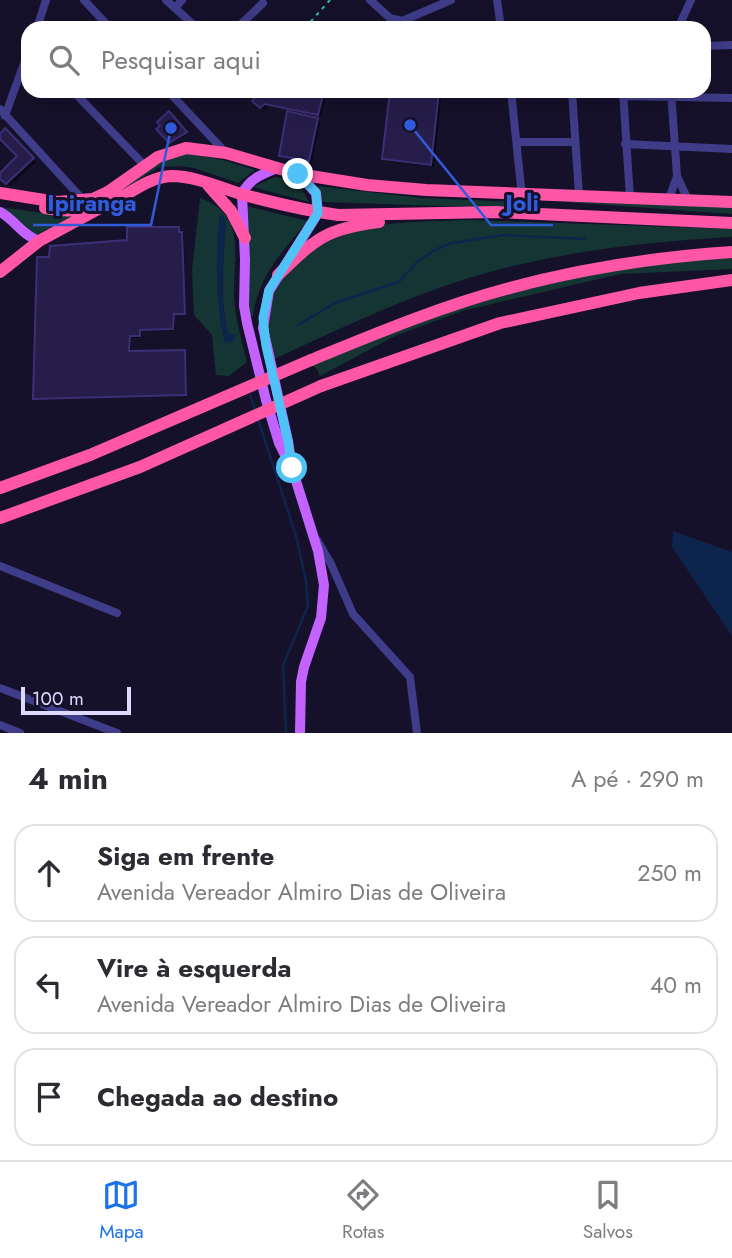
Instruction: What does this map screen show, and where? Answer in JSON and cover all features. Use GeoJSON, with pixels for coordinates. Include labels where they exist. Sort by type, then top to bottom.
{"type":"FeatureCollection","features":[{"type":"Feature","properties":{"kind":"highway"},"geometry":{"type":"LineString","coordinates":[[0,193],[41,200],[84,201],[108,192],[158,157],[186,149],[226,153],[298,174],[392,187],[732,202]]}},
{"type":"Feature","properties":{"kind":"highway"},"geometry":{"type":"LineString","coordinates":[[0,272],[39,241],[154,179],[181,176],[318,213],[338,215],[527,212],[732,223]]}},
{"type":"Feature","properties":{"kind":"highway"},"geometry":{"type":"LineString","coordinates":[[205,183],[226,204],[245,238]]}},
{"type":"Feature","properties":{"kind":"highway"},"geometry":{"type":"LineString","coordinates":[[0,201],[62,211],[102,207]]}},
{"type":"Feature","properties":{"kind":"highway"},"geometry":{"type":"LineString","coordinates":[[278,275],[300,251],[329,232],[353,225],[431,213]]}},
{"type":"Feature","properties":{"kind":"highway"},"geometry":{"type":"LineString","coordinates":[[0,488],[90,455],[390,328],[505,289],[561,275],[690,255],[732,252]]}},
{"type":"Feature","properties":{"kind":"highway"},"geometry":{"type":"LineString","coordinates":[[0,518],[140,467],[321,386],[462,335],[512,320],[639,293],[732,280]]}},
{"type":"Feature","properties":{"kind":"main road"},"geometry":{"type":"LineString","coordinates":[[277,168],[255,178],[242,194],[245,238],[244,306],[266,400],[279,443],[292,468]]}},
{"type":"Feature","properties":{"kind":"main road"},"geometry":{"type":"LineString","coordinates":[[298,174],[316,193],[318,213],[269,290],[263,328],[292,468],[321,568],[324,600],[321,618],[303,667],[300,733]]}},
{"type":"Feature","properties":{"kind":"main road"},"geometry":{"type":"LineString","coordinates":[[0,212],[25,235],[39,241]]}},
{"type":"Feature","properties":{"kind":"street"},"geometry":{"type":"LineString","coordinates":[[39,21],[46,0]]}},
{"type":"Feature","properties":{"kind":"street"},"geometry":{"type":"LineString","coordinates":[[84,0],[104,21]]}},
{"type":"Feature","properties":{"kind":"street"},"geometry":{"type":"LineString","coordinates":[[166,0],[189,21]]}},
{"type":"Feature","properties":{"kind":"street"},"geometry":{"type":"LineString","coordinates":[[175,8],[182,0]]}},
{"type":"Feature","properties":{"kind":"street"},"geometry":{"type":"LineString","coordinates":[[370,0],[390,18],[402,20],[451,0]]}},
{"type":"Feature","properties":{"kind":"street"},"geometry":{"type":"LineString","coordinates":[[497,0],[500,21]]}},
{"type":"Feature","properties":{"kind":"street"},"geometry":{"type":"LineString","coordinates":[[681,21],[691,0]]}},
{"type":"Feature","properties":{"kind":"street"},"geometry":{"type":"LineString","coordinates":[[244,21],[263,3]]}},
{"type":"Feature","properties":{"kind":"street"},"geometry":{"type":"LineString","coordinates":[[711,46],[732,45]]}},
{"type":"Feature","properties":{"kind":"street"},"geometry":{"type":"LineString","coordinates":[[21,69],[3,113],[84,201]]}},
{"type":"Feature","properties":{"kind":"street"},"geometry":{"type":"LineString","coordinates":[[711,97],[732,98]]}},
{"type":"Feature","properties":{"kind":"street"},"geometry":{"type":"LineString","coordinates":[[80,98],[144,165]]}},
{"type":"Feature","properties":{"kind":"street"},"geometry":{"type":"LineString","coordinates":[[175,98],[226,153]]}},
{"type":"Feature","properties":{"kind":"street"},"geometry":{"type":"LineString","coordinates":[[512,98],[522,193],[527,212]]}},
{"type":"Feature","properties":{"kind":"street"},"geometry":{"type":"LineString","coordinates":[[572,98],[579,195]]}},
{"type":"Feature","properties":{"kind":"street"},"geometry":{"type":"LineString","coordinates":[[624,98],[630,144],[630,198]]}},
{"type":"Feature","properties":{"kind":"street"},"geometry":{"type":"LineString","coordinates":[[671,98],[677,176],[688,200]]}},
{"type":"Feature","properties":{"kind":"street"},"geometry":{"type":"LineString","coordinates":[[517,142],[575,142]]}},
{"type":"Feature","properties":{"kind":"street"},"geometry":{"type":"LineString","coordinates":[[630,144],[732,149]]}},
{"type":"Feature","properties":{"kind":"street"},"geometry":{"type":"LineString","coordinates":[[669,199],[677,176]]}},
{"type":"Feature","properties":{"kind":"street"},"geometry":{"type":"LineString","coordinates":[[309,528],[331,565],[354,614],[410,677],[417,733]]}},
{"type":"Feature","properties":{"kind":"street"},"geometry":{"type":"LineString","coordinates":[[0,566],[117,613]]}},
{"type":"Feature","properties":{"kind":"street"},"geometry":{"type":"LineString","coordinates":[[0,688],[117,733]]}},
{"type":"Feature","properties":{"kind":"street"},"geometry":{"type":"LineString","coordinates":[[0,725],[20,733]]}},
{"type":"Feature","properties":{"kind":"path"},"geometry":{"type":"LineString","coordinates":[[311,21],[330,0]]}},
{"type":"Feature","properties":{"kind":"green space"},"geometry":{"type":"Polygon","coordinates":[[[183,153],[223,160],[255,170],[238,183],[194,168],[159,167],[107,200],[146,168],[183,153]]]}},
{"type":"Feature","properties":{"kind":"green space"},"geometry":{"type":"Polygon","coordinates":[[[275,177],[296,184],[309,202],[253,187],[275,177]]]}},
{"type":"Feature","properties":{"kind":"green space"},"geometry":{"type":"Polygon","coordinates":[[[317,186],[421,198],[519,202],[523,206],[323,202],[317,186]]]}},
{"type":"Feature","properties":{"kind":"green space"},"geometry":{"type":"Polygon","coordinates":[[[200,198],[225,215],[235,239],[235,305],[247,362],[229,376],[216,375],[212,335],[194,315],[192,270],[200,198]],[[219,217],[224,341],[229,335],[223,292],[226,219],[219,217]]]}},
{"type":"Feature","properties":{"kind":"green space"},"geometry":{"type":"Polygon","coordinates":[[[551,201],[732,207],[732,214],[551,201]]]}},
{"type":"Feature","properties":{"kind":"green space"},"geometry":{"type":"Polygon","coordinates":[[[246,206],[308,221],[266,276],[253,316],[249,317],[246,206]]]}},
{"type":"Feature","properties":{"kind":"green space"},"geometry":{"type":"Polygon","coordinates":[[[0,207],[57,215],[76,215],[36,235],[0,207]]]}},
{"type":"Feature","properties":{"kind":"green space"},"geometry":{"type":"Polygon","coordinates":[[[471,220],[732,229],[732,237],[599,250],[501,269],[394,305],[272,360],[268,311],[275,290],[304,250],[325,239],[365,227],[408,222],[471,220]]]}},
{"type":"Feature","properties":{"kind":"green space"},"geometry":{"type":"Polygon","coordinates":[[[732,255],[732,269],[620,274],[462,311],[395,336],[320,376],[317,369],[310,364],[514,283],[732,255]]]}},
{"type":"Feature","properties":{"kind":"water"},"geometry":{"type":"Polygon","coordinates":[[[221,214],[226,219],[223,306],[229,334],[235,334],[234,341],[226,343],[220,318],[217,279],[217,240],[221,214]]]}},
{"type":"Feature","properties":{"kind":"water"},"geometry":{"type":"Polygon","coordinates":[[[673,531],[732,552],[732,636],[672,547],[673,531]]]}},
{"type":"Feature","properties":{"kind":"building"},"geometry":{"type":"Polygon","coordinates":[[[255,98],[322,98],[318,115],[265,104],[260,108],[252,101],[255,98]]]}},
{"type":"Feature","properties":{"kind":"building"},"geometry":{"type":"Polygon","coordinates":[[[389,98],[438,98],[431,165],[382,159],[389,98]]]}},
{"type":"Feature","properties":{"kind":"building"},"geometry":{"type":"Polygon","coordinates":[[[169,111],[187,132],[169,143],[156,129],[160,126],[157,122],[169,111]]]}},
{"type":"Feature","properties":{"kind":"building"},"geometry":{"type":"Polygon","coordinates":[[[287,111],[318,118],[309,161],[279,156],[287,111]]]}},
{"type":"Feature","properties":{"kind":"building"},"geometry":{"type":"Polygon","coordinates":[[[5,128],[34,158],[6,184],[0,179],[0,173],[17,156],[0,139],[5,128]]]}},
{"type":"Feature","properties":{"kind":"building"},"geometry":{"type":"Polygon","coordinates":[[[127,227],[179,227],[179,232],[182,232],[185,314],[174,314],[173,329],[140,330],[140,336],[130,336],[129,351],[185,350],[186,395],[33,399],[37,257],[49,257],[50,246],[127,240],[127,227]]]}},
{"type":"Feature","properties":{"kind":"waterway"},"geometry":{"type":"LineString","coordinates":[[298,325],[335,303],[399,282],[418,261],[451,243],[505,235],[585,239]]}},
{"type":"Feature","properties":{"kind":"waterway"},"geometry":{"type":"LineString","coordinates":[[250,395],[256,412]]}},
{"type":"Feature","properties":{"kind":"waterway"},"geometry":{"type":"LineString","coordinates":[[258,419],[296,536],[306,581],[308,606],[283,665],[286,733]]}},
{"type":"Feature","properties":{"kind":"place","name":"Joli"},"geometry":{"type":"Point","coordinates":[410,125]}},
{"type":"Feature","properties":{"kind":"place","name":"Ipiranga"},"geometry":{"type":"Point","coordinates":[171,128]}},
{"type":"Feature","properties":{"kind":"route"},"geometry":{"type":"LineString","coordinates":[[292,468],[266,346],[263,318],[269,290],[318,213],[316,193],[298,174]]}}]}
